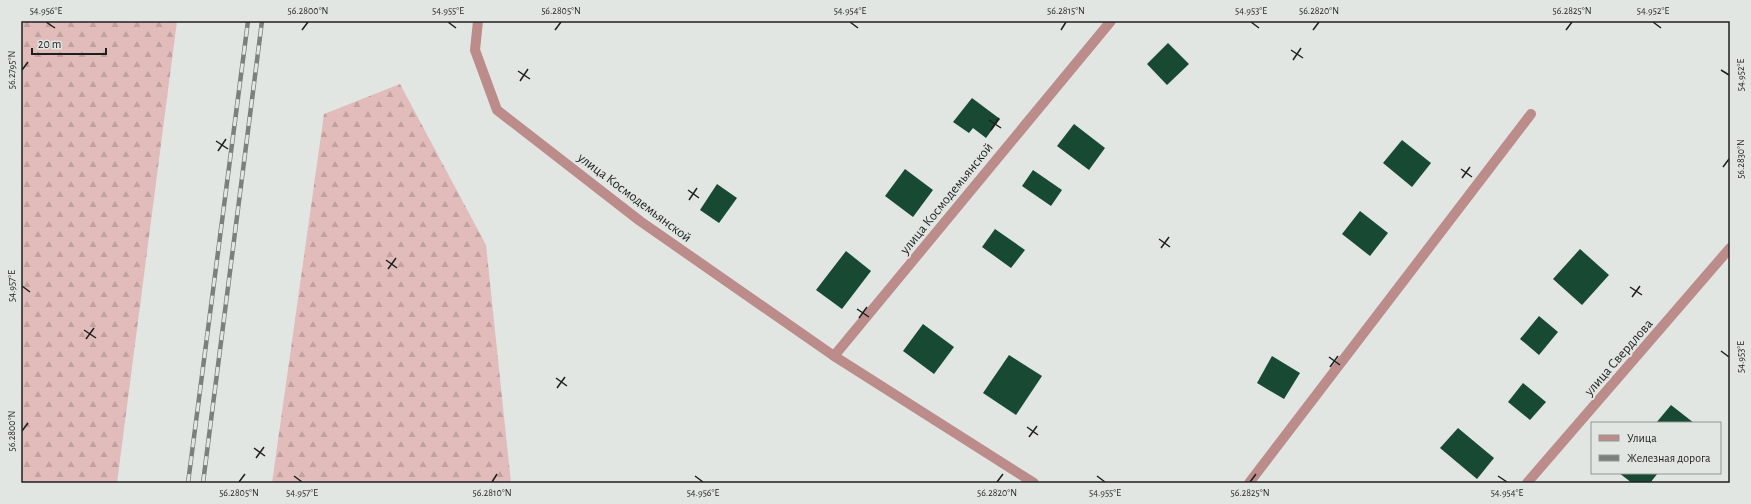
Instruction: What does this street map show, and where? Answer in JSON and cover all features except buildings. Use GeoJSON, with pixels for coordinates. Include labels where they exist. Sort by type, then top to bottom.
{"type":"FeatureCollection","features":[{"type":"Feature","properties":{"kind":"street","name":"улица Космодемьянской"},"geometry":{"type":"LineString","coordinates":[[478,21],[475,50],[497,110],[640,221],[834,356],[1034,483]]}},
{"type":"Feature","properties":{"kind":"street","name":"улица Космодемьянской"},"geometry":{"type":"LineString","coordinates":[[834,356],[1111,21]]}},
{"type":"Feature","properties":{"kind":"street"},"geometry":{"type":"LineString","coordinates":[[1249,483],[1531,114]]}},
{"type":"Feature","properties":{"kind":"street","name":"улица Свердлова"},"geometry":{"type":"LineString","coordinates":[[1528,483],[1730,248]]}},
{"type":"Feature","properties":{"kind":"green space"},"geometry":{"type":"Polygon","coordinates":[[[27,21],[177,21],[117,483],[21,483],[21,24],[27,21]]]}},
{"type":"Feature","properties":{"kind":"green space"},"geometry":{"type":"Polygon","coordinates":[[[400,84],[486,245],[511,483],[272,483],[324,114],[400,84]]]}},
{"type":"Feature","properties":{"kind":"railway"},"geometry":{"type":"LineString","coordinates":[[188,483],[248,21]]}},
{"type":"Feature","properties":{"kind":"railway"},"geometry":{"type":"LineString","coordinates":[[203,483],[262,21]]}}]}
